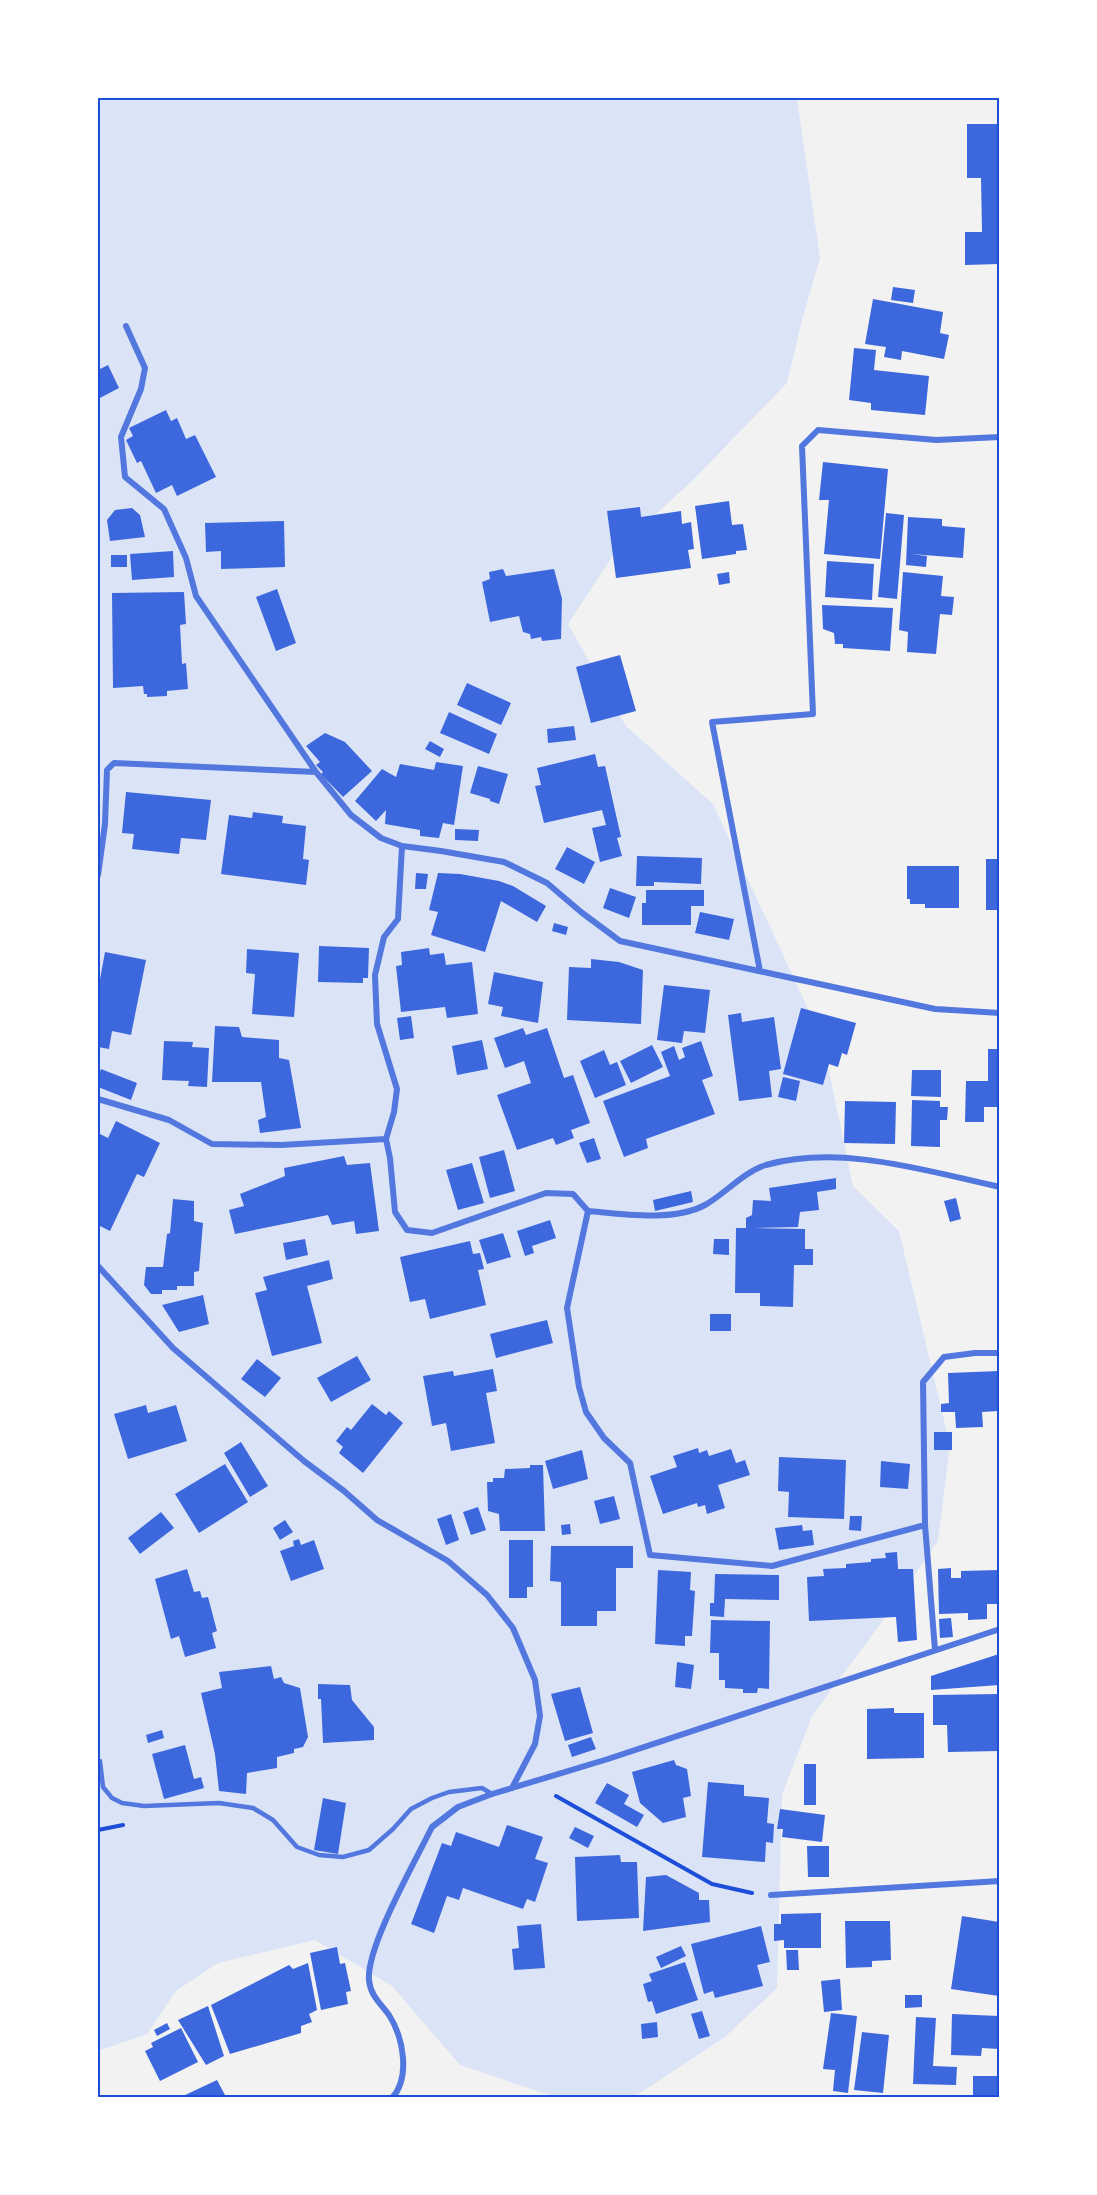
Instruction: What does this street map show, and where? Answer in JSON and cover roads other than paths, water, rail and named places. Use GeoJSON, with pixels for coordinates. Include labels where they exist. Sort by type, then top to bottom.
{"type":"FeatureCollection","features":[{"type":"Feature","properties":{"kind":"street"},"geometry":{"type":"LineString","coordinates":[[126,326],[145,368],[141,389],[121,437],[125,477],[164,509],[186,558],[196,596],[316,772],[351,815],[381,838],[402,846],[441,850],[504,862],[547,883],[620,941],[935,1009],[999,1013]]}},
{"type":"Feature","properties":{"kind":"street"},"geometry":{"type":"LineString","coordinates":[[760,971],[712,722],[813,714],[802,446],[818,430],[936,440],[999,437]]}},
{"type":"Feature","properties":{"kind":"street"},"geometry":{"type":"LineString","coordinates":[[98,875],[105,824],[107,770],[114,763],[316,772]]}},
{"type":"Feature","properties":{"kind":"street"},"geometry":{"type":"LineString","coordinates":[[402,846],[398,919],[384,937],[375,975],[377,1024],[397,1089],[394,1112],[386,1139],[395,1212],[407,1230],[432,1233],[546,1193],[573,1194],[588,1211],[666,1216],[704,1206],[764,1166],[822,1156],[868,1160],[999,1187]]}},
{"type":"Feature","properties":{"kind":"street"},"geometry":{"type":"LineString","coordinates":[[98,1099],[169,1120],[212,1144],[281,1145],[386,1139]]}},
{"type":"Feature","properties":{"kind":"street"},"geometry":{"type":"LineString","coordinates":[[588,1211],[567,1308],[579,1387],[586,1412],[604,1438],[630,1463],[650,1555],[772,1566],[925,1525]]}},
{"type":"Feature","properties":{"kind":"street"},"geometry":{"type":"LineString","coordinates":[[98,1266],[173,1348],[304,1461],[344,1491],[377,1520],[448,1561],[487,1595],[513,1628],[535,1680],[540,1716],[535,1744],[512,1788]]}},
{"type":"Feature","properties":{"kind":"street"},"geometry":{"type":"LineString","coordinates":[[935,1650],[925,1525],[923,1382],[944,1357],[999,1353]]}},
{"type":"Feature","properties":{"kind":"street"},"geometry":{"type":"LineString","coordinates":[[392,2097],[399,2090],[403,2063],[399,2035],[389,2015],[374,1996],[369,1979],[375,1945],[432,1827],[458,1807],[492,1794],[608,1760],[999,1629]]}},
{"type":"Feature","properties":{"kind":"street"},"geometry":{"type":"LineString","coordinates":[[771,1895],[999,1881]]}},
{"type":"Feature","properties":{"kind":"lane"},"geometry":{"type":"LineString","coordinates":[[100,1761],[103,1787],[112,1798],[122,1803],[144,1806],[219,1803],[253,1808],[273,1820],[297,1847],[319,1855],[343,1857],[369,1850],[411,1809],[449,1792],[482,1788],[492,1794]]}}]}
